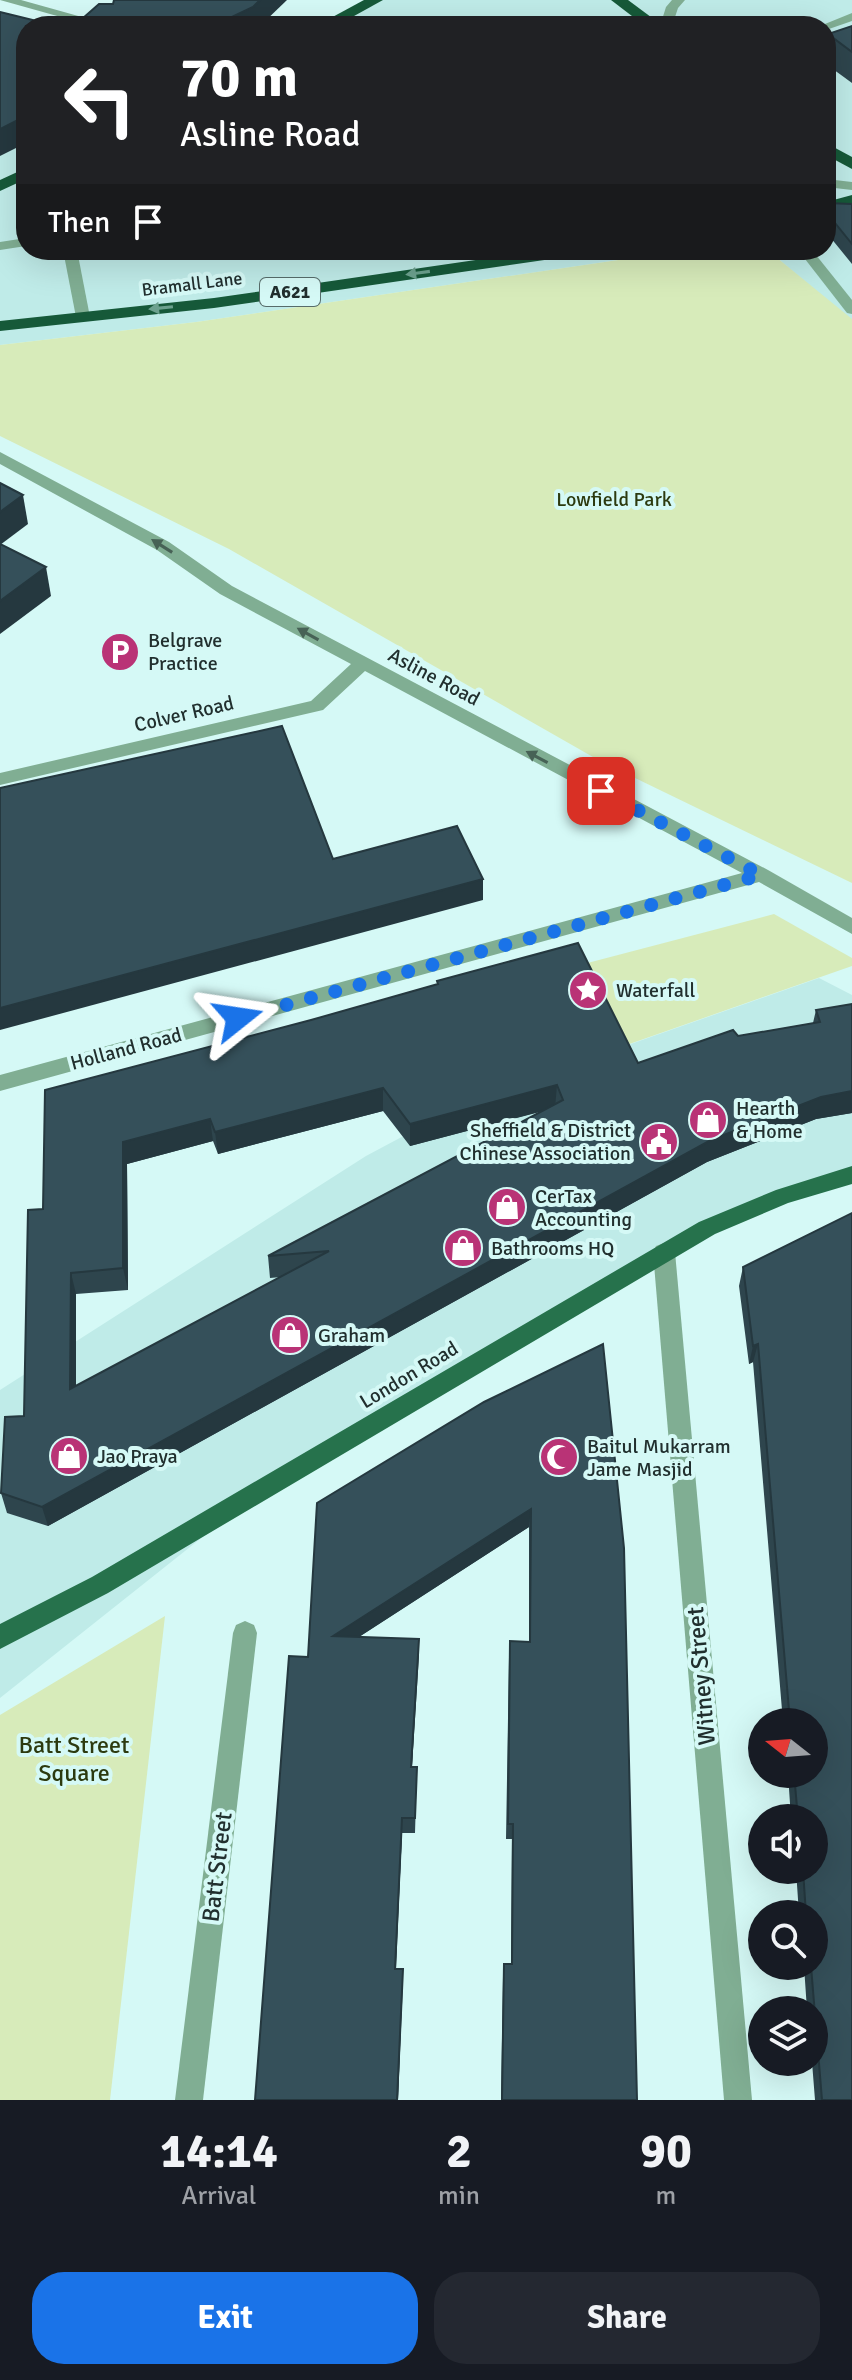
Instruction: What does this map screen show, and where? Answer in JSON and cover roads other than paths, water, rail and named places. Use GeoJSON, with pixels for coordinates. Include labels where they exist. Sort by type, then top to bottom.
{"type":"FeatureCollection","features":[{"type":"Feature","properties":{"kind":"highway"},"geometry":{"type":"LineString","coordinates":[[344,16],[376,0]]}},
{"type":"Feature","properties":{"kind":"highway"},"geometry":{"type":"LineString","coordinates":[[618,0],[641,16]]}},
{"type":"Feature","properties":{"kind":"highway","name":"Bramall Lane"},"geometry":{"type":"LineString","coordinates":[[0,326],[214,303],[510,260]]}},
{"type":"Feature","properties":{"kind":"main road","name":"London Road"},"geometry":{"type":"LineString","coordinates":[[0,1637],[100,1585],[707,1228],[783,1196],[852,1175]]}},
{"type":"Feature","properties":{"kind":"street"},"geometry":{"type":"LineString","coordinates":[[6,0],[69,16]]}},
{"type":"Feature","properties":{"kind":"street"},"geometry":{"type":"LineString","coordinates":[[46,10],[58,0]]}},
{"type":"Feature","properties":{"kind":"street"},"geometry":{"type":"LineString","coordinates":[[72,260],[83,317]]}},
{"type":"Feature","properties":{"kind":"street"},"geometry":{"type":"LineString","coordinates":[[813,260],[852,310]]}},
{"type":"Feature","properties":{"kind":"street","name":"Asline Road"},"geometry":{"type":"LineString","coordinates":[[0,457],[163,546],[226,590],[761,875],[852,927]]}},
{"type":"Feature","properties":{"kind":"street","name":"Colver Road"},"geometry":{"type":"LineString","coordinates":[[0,779],[317,706],[362,664]]}},
{"type":"Feature","properties":{"kind":"street","name":"Holland Road"},"geometry":{"type":"LineString","coordinates":[[0,1083],[761,875]]}},
{"type":"Feature","properties":{"kind":"street","name":"Witney Street"},"geometry":{"type":"LineString","coordinates":[[664,1252],[738,2100]]}},
{"type":"Feature","properties":{"kind":"street","name":"Batt Street"},"geometry":{"type":"LineString","coordinates":[[189,2100],[245,1633]]}},
{"type":"Feature","properties":{"kind":"place","name":"Belgrave Practice"},"geometry":{"type":"Point","coordinates":[120,652]}},
{"type":"Feature","properties":{"kind":"place","name":"Waterfall"},"geometry":{"type":"Point","coordinates":[588,990]}},
{"type":"Feature","properties":{"kind":"place","name":"Hearth & Home"},"geometry":{"type":"Point","coordinates":[708,1120]}},
{"type":"Feature","properties":{"kind":"place","name":"Sheffield & District Chinese Association"},"geometry":{"type":"Point","coordinates":[659,1142]}},
{"type":"Feature","properties":{"kind":"place","name":"CerTax Accounting"},"geometry":{"type":"Point","coordinates":[507,1207]}},
{"type":"Feature","properties":{"kind":"place","name":"Bathrooms HQ"},"geometry":{"type":"Point","coordinates":[463,1248]}},
{"type":"Feature","properties":{"kind":"place","name":"Graham"},"geometry":{"type":"Point","coordinates":[290,1335]}},
{"type":"Feature","properties":{"kind":"place","name":"Jao Praya"},"geometry":{"type":"Point","coordinates":[69,1456]}},
{"type":"Feature","properties":{"kind":"place","name":"Baitul Mukarram Jame Masjid"},"geometry":{"type":"Point","coordinates":[559,1457]}},
{"type":"Feature","properties":{"kind":"park label","name":"Lowfield Park"},"geometry":{"type":"Point","coordinates":[614,499]}},
{"type":"Feature","properties":{"kind":"park label","name":"Batt Street Square"},"geometry":{"type":"Point","coordinates":[74,1759]}}]}
